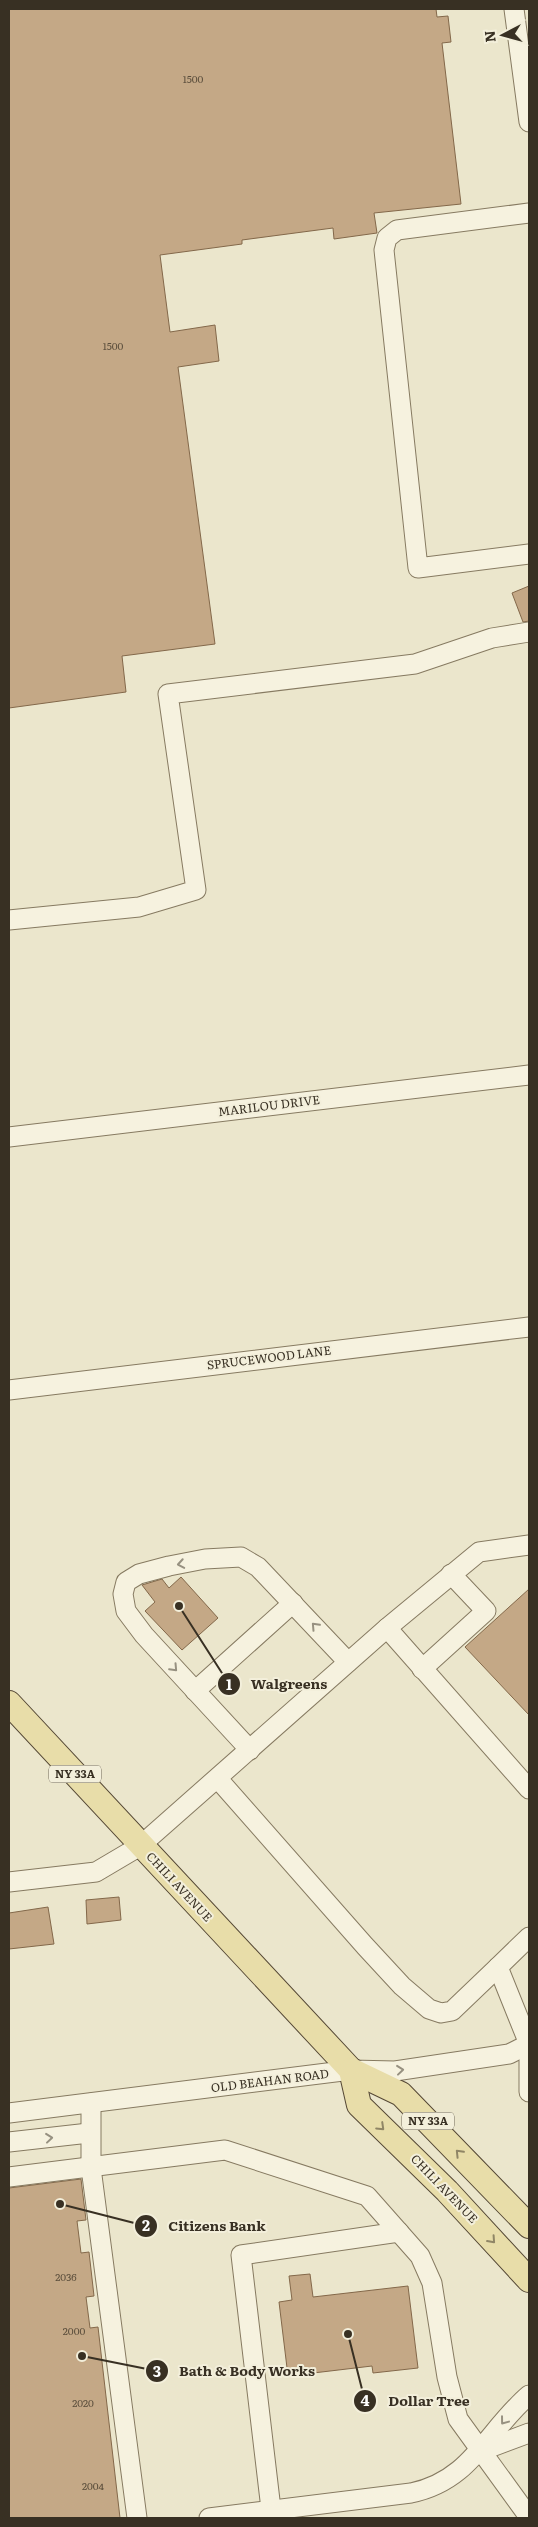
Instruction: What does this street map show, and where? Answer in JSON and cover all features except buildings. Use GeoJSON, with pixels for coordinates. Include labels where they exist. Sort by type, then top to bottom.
{"type":"FeatureCollection","features":[{"type":"Feature","properties":{"kind":"main road","name":"CHILI AVENUE"},"geometry":{"type":"LineString","coordinates":[[9,1703],[140,1846],[352,2070],[401,2094],[529,2226]]}},
{"type":"Feature","properties":{"kind":"main road","name":"CHILI AVENUE"},"geometry":{"type":"LineString","coordinates":[[352,2070],[359,2105],[447,2191],[529,2280]]}},
{"type":"Feature","properties":{"kind":"street"},"geometry":{"type":"LineString","coordinates":[[514,9],[529,122]]}},
{"type":"Feature","properties":{"kind":"street"},"geometry":{"type":"LineString","coordinates":[[529,213],[397,230],[387,238],[384,250],[418,568],[529,554]]}},
{"type":"Feature","properties":{"kind":"street"},"geometry":{"type":"LineString","coordinates":[[9,920],[139,907],[196,890],[168,694],[415,664],[492,638],[529,632]]}},
{"type":"Feature","properties":{"kind":"street","name":"MARILOU DRIVE"},"geometry":{"type":"LineString","coordinates":[[9,1137],[529,1075]]}},
{"type":"Feature","properties":{"kind":"street","name":"SPRUCEWOOD LANE"},"geometry":{"type":"LineString","coordinates":[[9,1390],[529,1327]]}},
{"type":"Feature","properties":{"kind":"street"},"geometry":{"type":"LineString","coordinates":[[9,1882],[96,1872],[140,1846],[387,1628],[479,1552],[529,1545]]}},
{"type":"Feature","properties":{"kind":"street"},"geometry":{"type":"LineString","coordinates":[[250,1750],[144,1635],[126,1611],[123,1594],[126,1582],[140,1574],[169,1566],[241,1557],[258,1567],[348,1662]]}},
{"type":"Feature","properties":{"kind":"street"},"geometry":{"type":"LineString","coordinates":[[422,1669],[486,1611],[452,1574]]}},
{"type":"Feature","properties":{"kind":"street"},"geometry":{"type":"LineString","coordinates":[[195,1691],[294,1603]]}},
{"type":"Feature","properties":{"kind":"street"},"geometry":{"type":"LineString","coordinates":[[387,1628],[529,1789]]}},
{"type":"Feature","properties":{"kind":"street"},"geometry":{"type":"LineString","coordinates":[[218,1779],[378,1960],[402,1986],[429,2009],[441,2014],[452,2012],[529,1937]]}},
{"type":"Feature","properties":{"kind":"street"},"geometry":{"type":"LineString","coordinates":[[498,1967],[529,2044],[529,2092]]}},
{"type":"Feature","properties":{"kind":"street","name":"OLD BEAHAN ROAD"},"geometry":{"type":"LineString","coordinates":[[9,2113],[352,2070],[394,2071],[500,2056],[509,2054],[529,2044]]}},
{"type":"Feature","properties":{"kind":"street"},"geometry":{"type":"LineString","coordinates":[[90,2103],[91,2168],[137,2518]]}},
{"type":"Feature","properties":{"kind":"street"},"geometry":{"type":"LineString","coordinates":[[9,2142],[89,2133]]}},
{"type":"Feature","properties":{"kind":"street"},"geometry":{"type":"LineString","coordinates":[[9,2177],[225,2150],[367,2196],[420,2256],[432,2283],[447,2377],[458,2418],[529,2517]]}},
{"type":"Feature","properties":{"kind":"street"},"geometry":{"type":"LineString","coordinates":[[271,2509],[240,2255],[399,2232]]}},
{"type":"Feature","properties":{"kind":"street"},"geometry":{"type":"LineString","coordinates":[[209,2518],[424,2490],[446,2481],[481,2450],[513,2409],[529,2395]]}},
{"type":"Feature","properties":{"kind":"street"},"geometry":{"type":"LineString","coordinates":[[481,2450],[529,2433]]}},
{"type":"Feature","properties":{"kind":"place","name":"Walgreens"},"geometry":{"type":"Point","coordinates":[179,1606]}},
{"type":"Feature","properties":{"kind":"place","name":"Citizens Bank"},"geometry":{"type":"Point","coordinates":[60,2204]}},
{"type":"Feature","properties":{"kind":"place","name":"Dollar Tree"},"geometry":{"type":"Point","coordinates":[348,2334]}},
{"type":"Feature","properties":{"kind":"place","name":"Bath & Body Works"},"geometry":{"type":"Point","coordinates":[82,2356]}}]}
